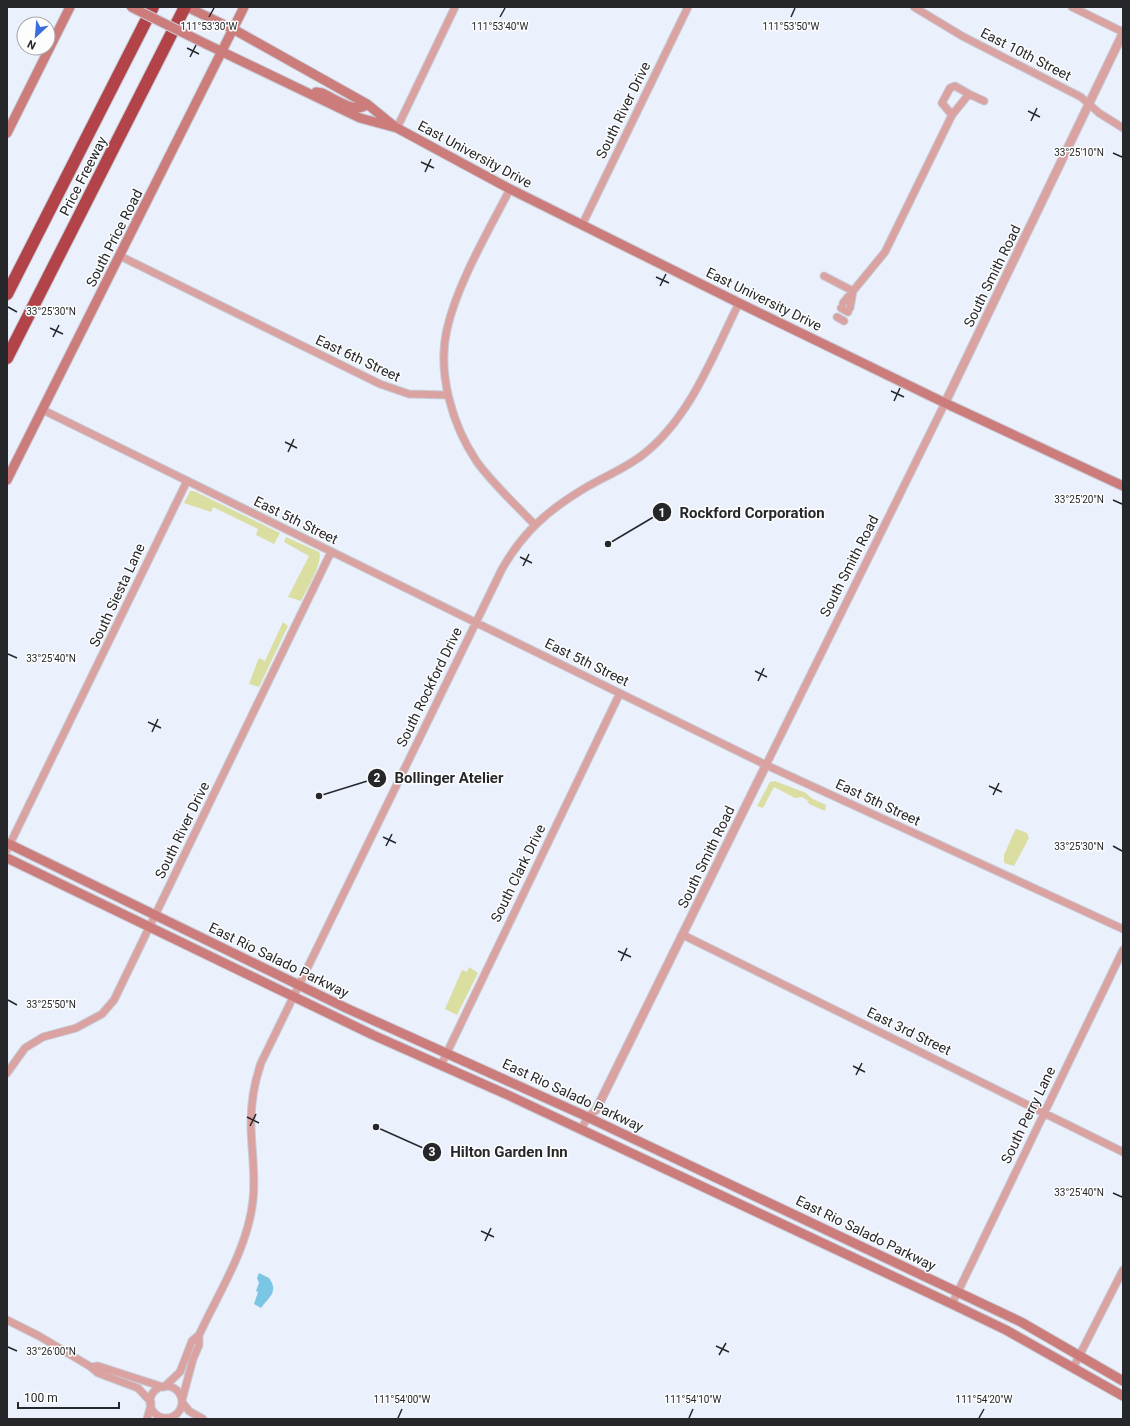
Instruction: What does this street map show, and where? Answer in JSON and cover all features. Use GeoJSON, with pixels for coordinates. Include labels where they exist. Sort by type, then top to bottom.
{"type":"FeatureCollection","features":[{"type":"Feature","properties":{"kind":"highway","name":"Price Freeway"},"geometry":{"type":"LineString","coordinates":[[7,294],[153,7]]}},
{"type":"Feature","properties":{"kind":"highway","name":"Price Freeway"},"geometry":{"type":"LineString","coordinates":[[7,358],[186,7]]}},
{"type":"Feature","properties":{"kind":"main road"},"geometry":{"type":"LineString","coordinates":[[7,133],[70,7]]}},
{"type":"Feature","properties":{"kind":"main road","name":"East University Drive"},"geometry":{"type":"LineString","coordinates":[[131,7],[360,118],[397,128]]}},
{"type":"Feature","properties":{"kind":"main road","name":"East University Drive"},"geometry":{"type":"LineString","coordinates":[[186,7],[233,29],[367,104],[397,128],[510,189],[739,303],[945,403],[1123,486]]}},
{"type":"Feature","properties":{"kind":"main road","name":"South Price Road"},"geometry":{"type":"LineString","coordinates":[[7,480],[244,7]]}},
{"type":"Feature","properties":{"kind":"main road"},"geometry":{"type":"LineString","coordinates":[[303,91],[322,93],[356,108],[364,107],[367,104]]}},
{"type":"Feature","properties":{"kind":"main road","name":"East Rio Salado Parkway"},"geometry":{"type":"LineString","coordinates":[[8,846],[155,915],[382,1025],[447,1052],[1021,1322],[1123,1381]]}},
{"type":"Feature","properties":{"kind":"main road","name":"East Rio Salado Parkway"},"geometry":{"type":"LineString","coordinates":[[7,858],[373,1035],[590,1133],[1006,1330],[1123,1396]]}},
{"type":"Feature","properties":{"kind":"street"},"geometry":{"type":"LineString","coordinates":[[397,128],[455,7]]}},
{"type":"Feature","properties":{"kind":"street","name":"South River Drive"},"geometry":{"type":"LineString","coordinates":[[582,225],[688,7]]}},
{"type":"Feature","properties":{"kind":"street","name":"East 10th Street"},"geometry":{"type":"LineString","coordinates":[[914,7],[962,36],[1081,97],[1123,128]]}},
{"type":"Feature","properties":{"kind":"street"},"geometry":{"type":"LineString","coordinates":[[1072,7],[1123,32]]}},
{"type":"Feature","properties":{"kind":"street","name":"South Smith Road"},"geometry":{"type":"LineString","coordinates":[[581,1129],[591,1119],[596,1110],[683,935],[945,403],[1123,32]]}},
{"type":"Feature","properties":{"kind":"street"},"geometry":{"type":"LineString","coordinates":[[952,115],[942,103],[950,88],[955,86],[984,101]]}},
{"type":"Feature","properties":{"kind":"street"},"geometry":{"type":"LineString","coordinates":[[846,308],[853,290],[885,252],[952,115],[968,94]]}},
{"type":"Feature","properties":{"kind":"street"},"geometry":{"type":"LineString","coordinates":[[510,189],[465,280],[452,312],[447,330],[445,357],[448,395],[463,437],[478,463],[534,524]]}},
{"type":"Feature","properties":{"kind":"street","name":"East 6th Street"},"geometry":{"type":"LineString","coordinates":[[120,256],[380,384],[409,394],[448,395]]}},
{"type":"Feature","properties":{"kind":"street"},"geometry":{"type":"LineString","coordinates":[[824,276],[853,290]]}},
{"type":"Feature","properties":{"kind":"street","name":"South Rockford Drive"},"geometry":{"type":"LineString","coordinates":[[163,1387],[180,1372],[192,1341],[199,1335],[240,1250],[247,1231],[252,1209],[254,1184],[251,1122],[254,1089],[266,1051],[475,622],[508,558],[534,524],[585,488],[618,471],[645,453],[664,435],[682,412],[698,385],[739,303]]}},
{"type":"Feature","properties":{"kind":"street","name":"East 5th Street"},"geometry":{"type":"LineString","coordinates":[[43,410],[766,765],[1123,929]]}},
{"type":"Feature","properties":{"kind":"street","name":"South Siesta Lane"},"geometry":{"type":"LineString","coordinates":[[8,846],[187,481]]}},
{"type":"Feature","properties":{"kind":"street","name":"South River Drive"},"geometry":{"type":"LineString","coordinates":[[7,1072],[25,1048],[44,1037],[76,1028],[102,1014],[114,1000],[331,552]]}},
{"type":"Feature","properties":{"kind":"street","name":"South Clark Drive"},"geometry":{"type":"LineString","coordinates":[[441,1065],[620,693]]}},
{"type":"Feature","properties":{"kind":"street","name":"East 3rd Street"},"geometry":{"type":"LineString","coordinates":[[683,935],[1123,1152]]}},
{"type":"Feature","properties":{"kind":"street","name":"South Perry Lane"},"geometry":{"type":"LineString","coordinates":[[952,1304],[1123,950]]}},
{"type":"Feature","properties":{"kind":"street","name":"South Smith Road"},"geometry":{"type":"LineString","coordinates":[[590,1133],[591,1119]]}},
{"type":"Feature","properties":{"kind":"street"},"geometry":{"type":"LineString","coordinates":[[1073,1368],[1123,1270]]}},
{"type":"Feature","properties":{"kind":"street"},"geometry":{"type":"LineString","coordinates":[[7,1320],[39,1336],[91,1367],[98,1373],[138,1388],[151,1403],[157,1414],[169,1418],[181,1419]]}},
{"type":"Feature","properties":{"kind":"street","name":"South Rockford Drive"},"geometry":{"type":"LineString","coordinates":[[182,1401],[193,1359],[199,1344],[199,1335]]}},
{"type":"Feature","properties":{"kind":"street"},"geometry":{"type":"LineString","coordinates":[[91,1367],[98,1366],[163,1387],[174,1389],[190,1411],[203,1419]]}},
{"type":"Feature","properties":{"kind":"street"},"geometry":{"type":"LineString","coordinates":[[147,1419],[153,1393],[163,1387]]}},
{"type":"Feature","properties":{"kind":"street"},"geometry":{"type":"LineString","coordinates":[[169,1418],[180,1410],[182,1401]]}},
{"type":"Feature","properties":{"kind":"green space"},"geometry":{"type":"Polygon","coordinates":[[[190,491],[194,491],[280,533],[274,544],[256,535],[258,529],[213,507],[211,512],[184,503],[190,491]]]}},
{"type":"Feature","properties":{"kind":"green space"},"geometry":{"type":"Polygon","coordinates":[[[286,537],[319,552],[320,556],[317,569],[301,601],[288,597],[309,556],[284,542],[286,537]]]}},
{"type":"Feature","properties":{"kind":"green space"},"geometry":{"type":"Polygon","coordinates":[[[283,622],[288,626],[259,687],[249,684],[259,658],[265,661],[283,622]]]}},
{"type":"Feature","properties":{"kind":"green space"},"geometry":{"type":"Polygon","coordinates":[[[775,781],[806,793],[811,798],[826,805],[825,811],[809,804],[807,800],[802,797],[795,798],[774,787],[763,808],[757,806],[770,782],[775,781]]]}},
{"type":"Feature","properties":{"kind":"green space"},"geometry":{"type":"Polygon","coordinates":[[[1017,829],[1027,833],[1029,838],[1014,866],[1004,863],[1004,855],[1015,830],[1017,829]]]}},
{"type":"Feature","properties":{"kind":"green space"},"geometry":{"type":"Polygon","coordinates":[[[469,967],[478,973],[457,1015],[445,1009],[462,970],[467,972],[469,967]]]}},
{"type":"Feature","properties":{"kind":"water"},"geometry":{"type":"Polygon","coordinates":[[[259,1273],[269,1278],[273,1287],[272,1294],[261,1308],[254,1304],[258,1292],[256,1291],[259,1283],[257,1278],[259,1273]]]}},
{"type":"Feature","properties":{"kind":"place","name":"Rockford Corporation"},"geometry":{"type":"Point","coordinates":[608,544]}},
{"type":"Feature","properties":{"kind":"place","name":"Bollinger Atelier"},"geometry":{"type":"Point","coordinates":[319,796]}},
{"type":"Feature","properties":{"kind":"place","name":"Hilton Garden Inn"},"geometry":{"type":"Point","coordinates":[376,1127]}}]}
